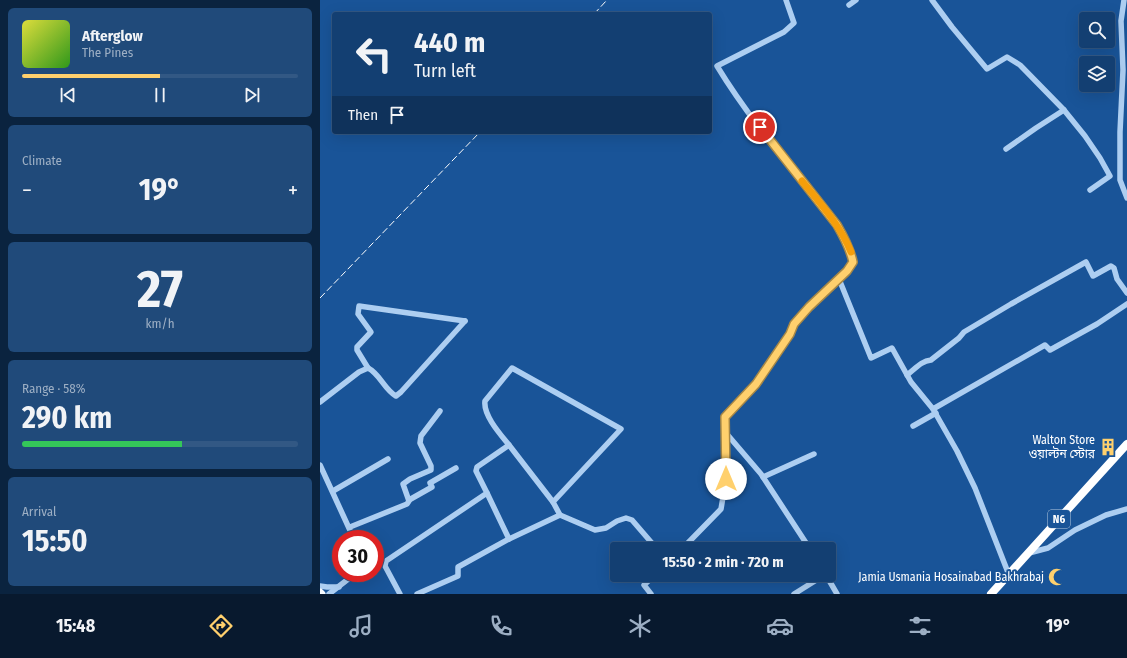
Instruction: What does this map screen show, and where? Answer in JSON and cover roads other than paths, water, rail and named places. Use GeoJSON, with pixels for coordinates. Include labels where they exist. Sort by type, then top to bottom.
{"type":"FeatureCollection","features":[{"type":"Feature","properties":{"kind":"highway","name":"N6"},"geometry":{"type":"LineString","coordinates":[[991,594],[1127,444]]}},
{"type":"Feature","properties":{"kind":"street"},"geometry":{"type":"LineString","coordinates":[[689,542],[721,510],[726,479],[725,417],[756,384],[790,334],[794,324],[809,307],[847,271],[853,262],[844,236],[837,225],[766,136],[730,88],[717,66],[784,32],[794,23],[786,0]]}},
{"type":"Feature","properties":{"kind":"street"},"geometry":{"type":"LineString","coordinates":[[849,5],[856,0]]}},
{"type":"Feature","properties":{"kind":"street"},"geometry":{"type":"LineString","coordinates":[[932,0],[987,69],[1007,57],[1020,65],[1064,110],[1085,136],[1110,176]]}},
{"type":"Feature","properties":{"kind":"street"},"geometry":{"type":"LineString","coordinates":[[1124,0],[1121,21],[1122,70],[1120,178],[1127,198]]}},
{"type":"Feature","properties":{"kind":"street"},"geometry":{"type":"LineString","coordinates":[[1006,150],[1064,110]]}},
{"type":"Feature","properties":{"kind":"street"},"geometry":{"type":"LineString","coordinates":[[1090,190],[1110,176],[1120,178]]}},
{"type":"Feature","properties":{"kind":"street"},"geometry":{"type":"LineString","coordinates":[[907,375],[920,364],[931,360],[959,338],[964,332],[1086,262],[1094,276],[1111,266],[1114,268],[1117,280],[1127,293]]}},
{"type":"Feature","properties":{"kind":"street"},"geometry":{"type":"LineString","coordinates":[[839,279],[871,358],[892,348],[911,382],[934,411],[957,451],[975,488],[1009,575]]}},
{"type":"Feature","properties":{"kind":"street"},"geometry":{"type":"LineString","coordinates":[[913,426],[934,411],[1044,344],[1050,350],[1097,324],[1127,304]]}},
{"type":"Feature","properties":{"kind":"street"},"geometry":{"type":"LineString","coordinates":[[359,306],[465,321],[396,396],[390,392],[373,371],[368,368],[357,350],[357,347],[370,332],[358,314],[359,306]]}},
{"type":"Feature","properties":{"kind":"street"},"geometry":{"type":"LineString","coordinates":[[320,402],[359,372],[368,368]]}},
{"type":"Feature","properties":{"kind":"street"},"geometry":{"type":"LineString","coordinates":[[553,502],[621,429],[512,368],[485,401],[484,407],[495,428],[553,502],[560,515],[595,530],[606,528],[617,521],[626,518],[632,520],[651,542]]}},
{"type":"Feature","properties":{"kind":"street"},"geometry":{"type":"LineString","coordinates":[[409,500],[403,484],[410,479],[431,470],[431,466],[420,443],[420,436],[440,410]]}},
{"type":"Feature","properties":{"kind":"street"},"geometry":{"type":"LineString","coordinates":[[726,433],[763,477],[805,542]]}},
{"type":"Feature","properties":{"kind":"street"},"geometry":{"type":"LineString","coordinates":[[509,445],[477,467],[476,471],[510,539]]}},
{"type":"Feature","properties":{"kind":"street"},"geometry":{"type":"LineString","coordinates":[[763,477],[814,454]]}},
{"type":"Feature","properties":{"kind":"street"},"geometry":{"type":"LineString","coordinates":[[333,492],[388,459]]}},
{"type":"Feature","properties":{"kind":"street"},"geometry":{"type":"LineString","coordinates":[[320,465],[351,530]]}},
{"type":"Feature","properties":{"kind":"street"},"geometry":{"type":"LineString","coordinates":[[350,527],[407,504],[409,500],[432,487],[430,483],[456,468]]}},
{"type":"Feature","properties":{"kind":"street"},"geometry":{"type":"LineString","coordinates":[[400,594],[384,566],[386,561],[487,493]]}},
{"type":"Feature","properties":{"kind":"street"},"geometry":{"type":"LineString","coordinates":[[1029,553],[1048,548],[1075,530],[1106,515],[1127,509]]}},
{"type":"Feature","properties":{"kind":"street"},"geometry":{"type":"LineString","coordinates":[[417,594],[458,576],[458,567],[510,539],[560,515]]}},
{"type":"Feature","properties":{"kind":"street"},"geometry":{"type":"LineString","coordinates":[[329,594],[336,590],[344,582]]}},
{"type":"Feature","properties":{"kind":"street"},"geometry":{"type":"LineString","coordinates":[[647,582],[644,585],[650,594]]}},
{"type":"Feature","properties":{"kind":"street"},"geometry":{"type":"LineString","coordinates":[[794,594],[813,582]]}},
{"type":"Feature","properties":{"kind":"street"},"geometry":{"type":"LineString","coordinates":[[830,582],[837,594]]}},
{"type":"Feature","properties":{"kind":"street"},"geometry":{"type":"LineString","coordinates":[[320,586],[336,590]]}},
{"type":"Feature","properties":{"kind":"railway"},"geometry":{"type":"LineString","coordinates":[[596,12],[607,0]]}},
{"type":"Feature","properties":{"kind":"railway"},"geometry":{"type":"LineString","coordinates":[[320,298],[478,134]]}},
{"type":"Feature","properties":{"kind":"place","name":"Walton Store ওয়াল্টন স্টোর"},"geometry":{"type":"Point","coordinates":[1108,447]}},
{"type":"Feature","properties":{"kind":"place","name":"Jamia Usmania Hosainabad Bakhrabaj"},"geometry":{"type":"Point","coordinates":[1057,577]}}]}
